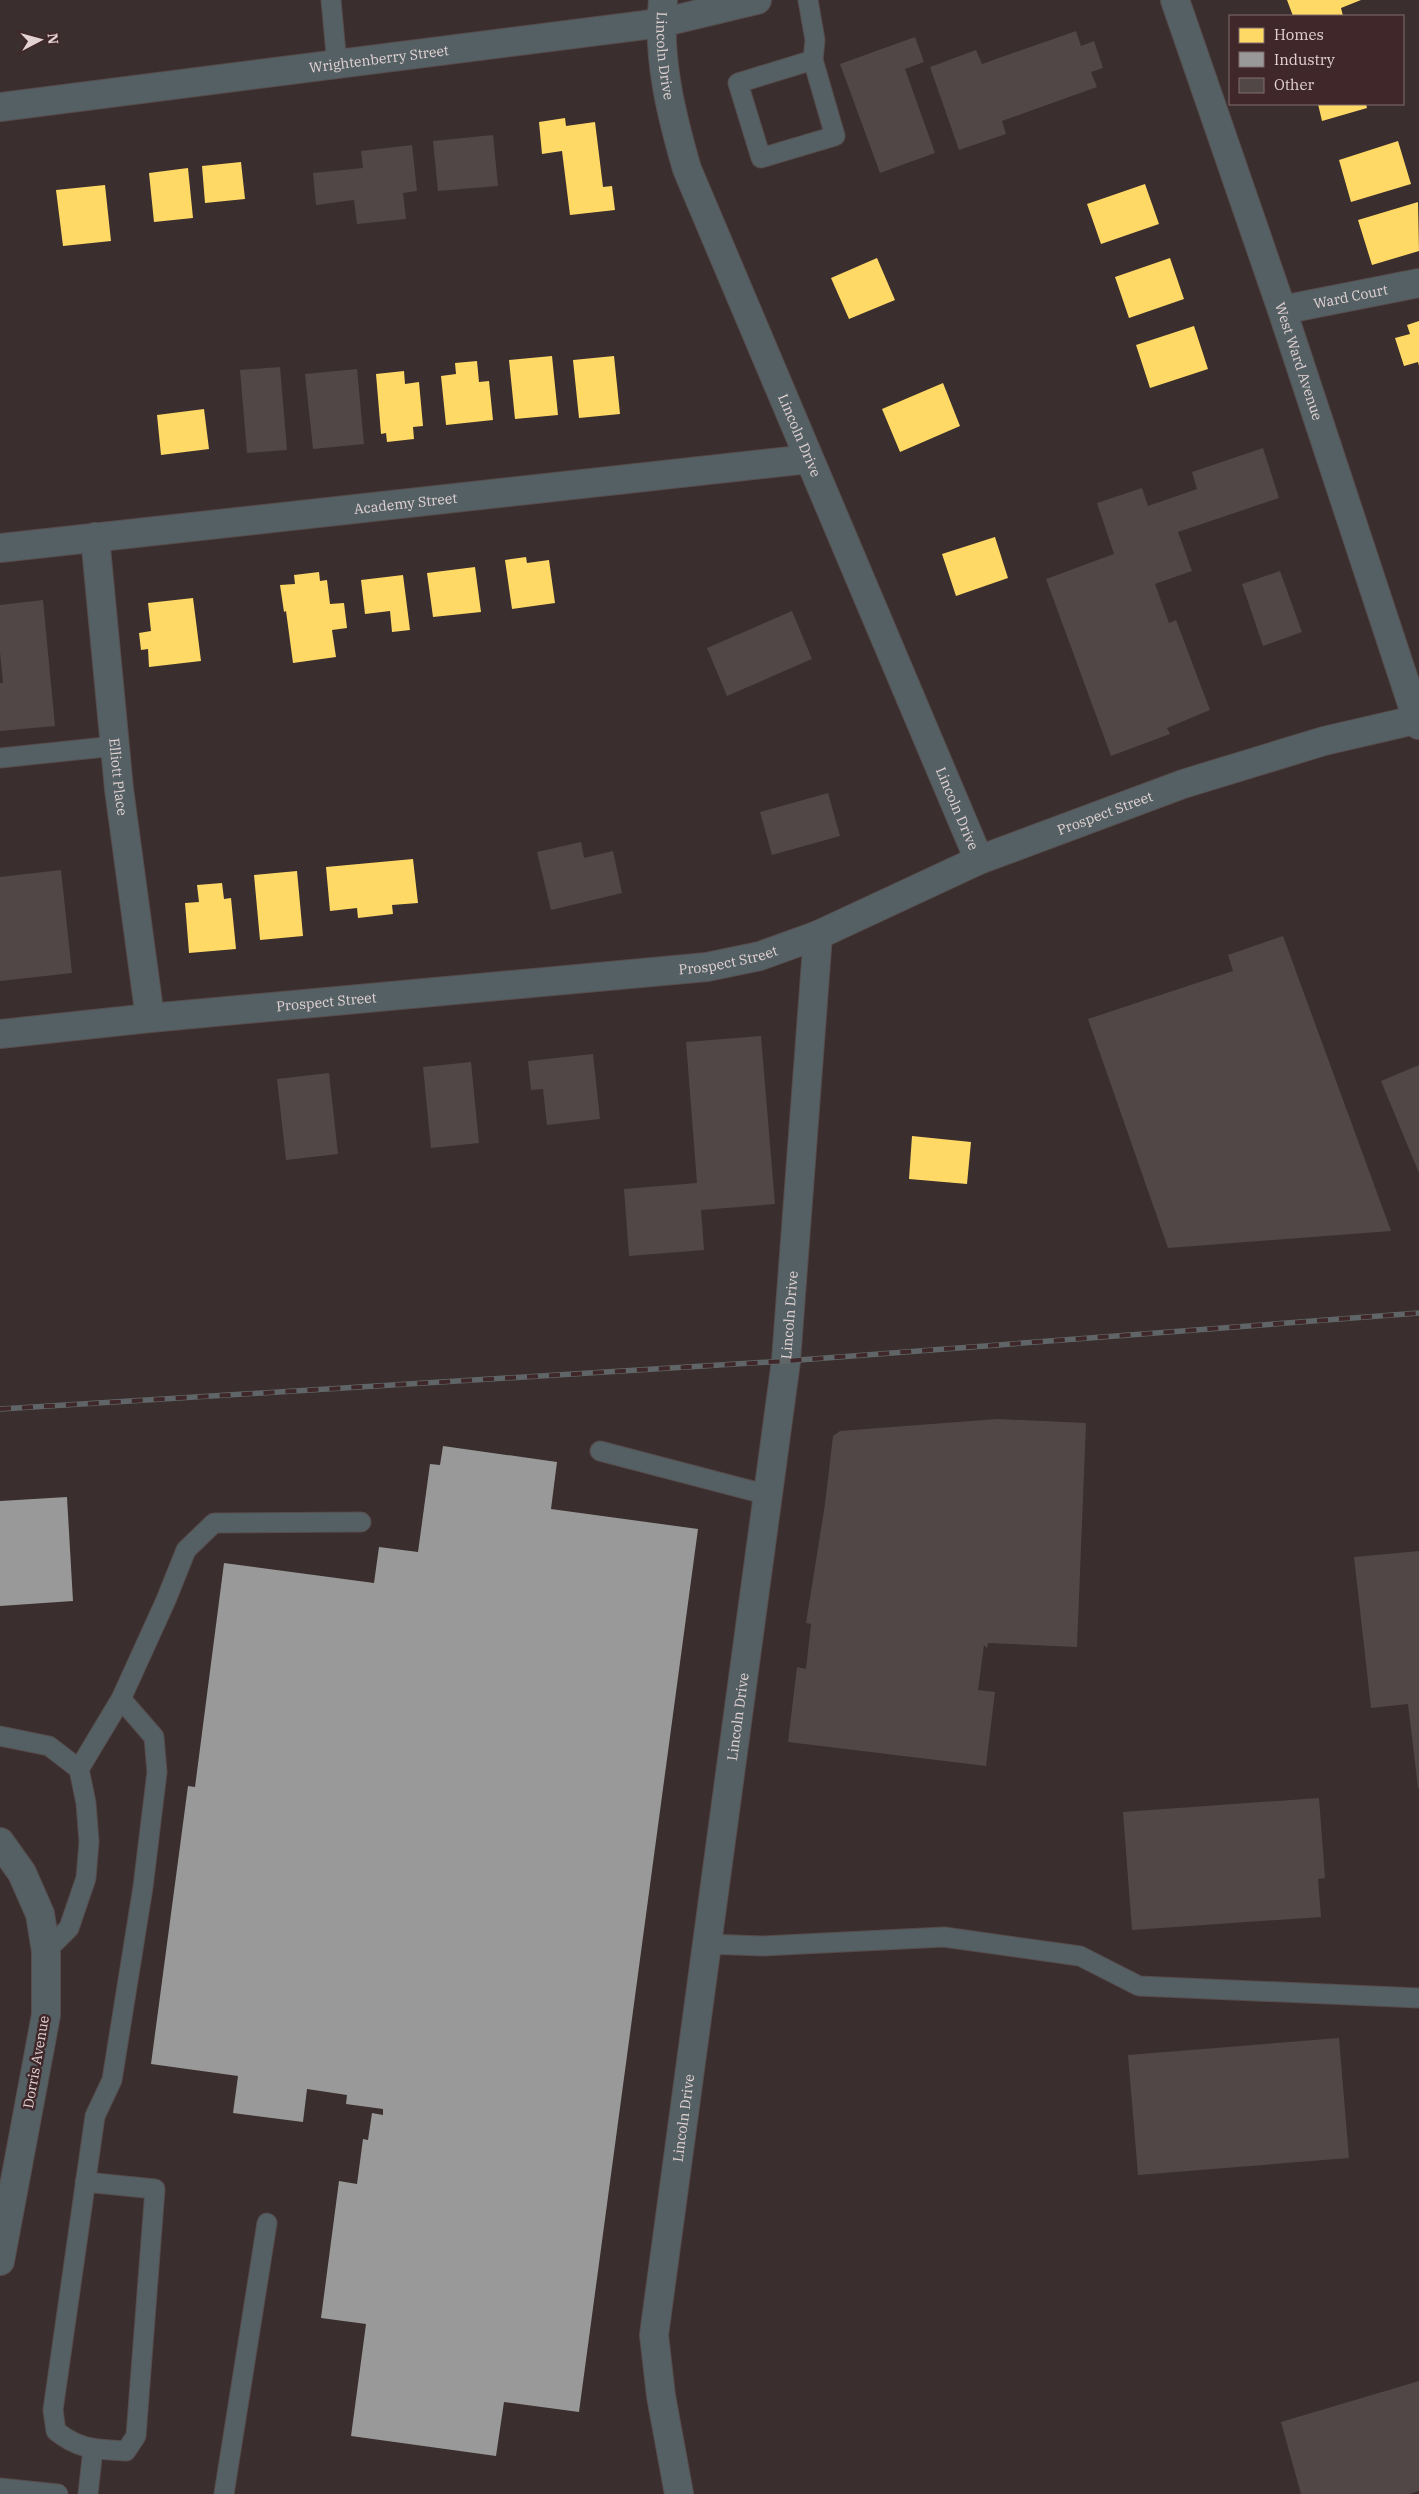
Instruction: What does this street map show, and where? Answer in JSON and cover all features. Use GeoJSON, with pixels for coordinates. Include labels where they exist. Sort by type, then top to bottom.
{"type":"FeatureCollection","features":[{"type":"Feature","properties":{"kind":"street","name":"Wrightenberry Street"},"geometry":{"type":"LineString","coordinates":[[0,107],[337,64],[662,12],[757,0]]}},
{"type":"Feature","properties":{"kind":"street","name":"West Ward Avenue"},"geometry":{"type":"LineString","coordinates":[[1175,0],[1282,310],[1418,721]]}},
{"type":"Feature","properties":{"kind":"street","name":"Lincoln Drive"},"geometry":{"type":"LineString","coordinates":[[662,12],[671,114],[687,168],[979,860]]}},
{"type":"Feature","properties":{"kind":"street","name":"Ward Court"},"geometry":{"type":"LineString","coordinates":[[1282,310],[1419,283]]}},
{"type":"Feature","properties":{"kind":"street","name":"Academy Street"},"geometry":{"type":"LineString","coordinates":[[0,548],[809,459]]}},
{"type":"Feature","properties":{"kind":"street","name":"Elliott Place"},"geometry":{"type":"LineString","coordinates":[[95,537],[115,746],[150,1018]]}},
{"type":"Feature","properties":{"kind":"street","name":"Prospect Street"},"geometry":{"type":"LineString","coordinates":[[0,1034],[150,1018],[707,967],[760,956],[818,935],[979,860],[1182,784],[1324,741],[1418,721]]}},
{"type":"Feature","properties":{"kind":"street","name":"Lincoln Drive"},"geometry":{"type":"LineString","coordinates":[[680,2494],[661,2396],[654,2335],[786,1361],[818,935]]}},
{"type":"Feature","properties":{"kind":"street","name":"Dorris Avenue"},"geometry":{"type":"LineString","coordinates":[[0,1842],[22,1873],[36,1906],[46,1951],[46,2015],[0,2261]]}},
{"type":"Feature","properties":{"kind":"lane"},"geometry":{"type":"LineString","coordinates":[[331,0],[337,64]]}},
{"type":"Feature","properties":{"kind":"lane"},"geometry":{"type":"LineString","coordinates":[[808,0],[815,40],[813,60],[835,136],[761,158],[738,82],[813,60]]}},
{"type":"Feature","properties":{"kind":"lane"},"geometry":{"type":"LineString","coordinates":[[0,758],[115,746]]}},
{"type":"Feature","properties":{"kind":"lane"},"geometry":{"type":"LineString","coordinates":[[600,1452],[768,1495]]}},
{"type":"Feature","properties":{"kind":"lane"},"geometry":{"type":"LineString","coordinates":[[79,1769],[121,1699],[166,1600],[186,1550],[214,1524],[361,1522]]}},
{"type":"Feature","properties":{"kind":"lane"},"geometry":{"type":"LineString","coordinates":[[85,2182],[155,2190],[136,2436],[126,2451],[93,2449],[72,2443],[56,2431],[53,2410],[85,2182],[95,2116],[112,2080],[143,1887],[157,1772],[154,1737],[121,1699]]}},
{"type":"Feature","properties":{"kind":"lane"},"geometry":{"type":"LineString","coordinates":[[0,1736],[49,1746],[79,1769],[86,1803],[89,1842],[86,1878],[69,1928],[46,1951]]}},
{"type":"Feature","properties":{"kind":"lane"},"geometry":{"type":"LineString","coordinates":[[707,1944],[763,1946],[944,1937],[1080,1956],[1138,1986],[1419,1998]]}},
{"type":"Feature","properties":{"kind":"lane"},"geometry":{"type":"LineString","coordinates":[[224,2494],[267,2223]]}},
{"type":"Feature","properties":{"kind":"lane"},"geometry":{"type":"LineString","coordinates":[[88,2494],[93,2449]]}},
{"type":"Feature","properties":{"kind":"lane"},"geometry":{"type":"LineString","coordinates":[[0,2488],[58,2494]]}},
{"type":"Feature","properties":{"kind":"building: Homes"},"geometry":{"type":"Polygon","coordinates":[[[1287,0],[1361,0],[1341,8],[1343,15],[1293,15],[1287,0]]]}},
{"type":"Feature","properties":{"kind":"building: Homes"},"geometry":{"type":"Polygon","coordinates":[[[1318,105],[1366,105],[1367,108],[1322,121],[1318,105]]]}},
{"type":"Feature","properties":{"kind":"building: Homes"},"geometry":{"type":"Polygon","coordinates":[[[565,118],[566,126],[595,122],[603,187],[612,186],[615,210],[570,215],[562,151],[542,154],[539,122],[565,118]]]}},
{"type":"Feature","properties":{"kind":"building: Homes"},"geometry":{"type":"Polygon","coordinates":[[[1398,141],[1411,184],[1351,202],[1339,160],[1398,141]]]}},
{"type":"Feature","properties":{"kind":"building: Homes"},"geometry":{"type":"Polygon","coordinates":[[[241,162],[245,199],[205,203],[202,166],[241,162]]]}},
{"type":"Feature","properties":{"kind":"building: Homes"},"geometry":{"type":"Polygon","coordinates":[[[188,168],[193,218],[154,222],[149,173],[188,168]]]}},
{"type":"Feature","properties":{"kind":"building: Homes"},"geometry":{"type":"Polygon","coordinates":[[[1145,184],[1159,224],[1101,244],[1087,204],[1145,184]]]}},
{"type":"Feature","properties":{"kind":"building: Homes"},"geometry":{"type":"Polygon","coordinates":[[[105,185],[111,241],[63,246],[56,190],[105,185]]]}},
{"type":"Feature","properties":{"kind":"building: Homes"},"geometry":{"type":"Polygon","coordinates":[[[1418,202],[1419,251],[1372,265],[1358,220],[1418,202]]]}},
{"type":"Feature","properties":{"kind":"building: Homes"},"geometry":{"type":"Polygon","coordinates":[[[877,258],[895,300],[849,319],[831,278],[877,258]]]}},
{"type":"Feature","properties":{"kind":"building: Homes"},"geometry":{"type":"Polygon","coordinates":[[[1170,258],[1184,299],[1129,318],[1115,277],[1170,258]]]}},
{"type":"Feature","properties":{"kind":"building: Homes"},"geometry":{"type":"Polygon","coordinates":[[[1419,321],[1419,366],[1418,362],[1404,366],[1395,338],[1410,334],[1407,325],[1419,321]]]}},
{"type":"Feature","properties":{"kind":"building: Homes"},"geometry":{"type":"Polygon","coordinates":[[[1194,326],[1208,369],[1150,388],[1136,345],[1194,326]]]}},
{"type":"Feature","properties":{"kind":"building: Homes"},"geometry":{"type":"Polygon","coordinates":[[[552,356],[558,415],[515,419],[509,360],[552,356]]]}},
{"type":"Feature","properties":{"kind":"building: Homes"},"geometry":{"type":"Polygon","coordinates":[[[614,356],[620,414],[579,418],[573,360],[614,356]]]}},
{"type":"Feature","properties":{"kind":"building: Homes"},"geometry":{"type":"Polygon","coordinates":[[[477,361],[479,382],[489,381],[493,420],[446,425],[441,376],[456,374],[455,363],[477,361]]]}},
{"type":"Feature","properties":{"kind":"building: Homes"},"geometry":{"type":"Polygon","coordinates":[[[404,371],[405,384],[419,382],[423,426],[413,427],[414,439],[387,442],[386,433],[381,434],[376,374],[404,371]]]}},
{"type":"Feature","properties":{"kind":"building: Homes"},"geometry":{"type":"Polygon","coordinates":[[[943,383],[960,426],[900,452],[882,409],[943,383]]]}},
{"type":"Feature","properties":{"kind":"building: Homes"},"geometry":{"type":"Polygon","coordinates":[[[204,409],[209,449],[161,455],[157,415],[204,409]]]}},
{"type":"Feature","properties":{"kind":"building: Homes"},"geometry":{"type":"Polygon","coordinates":[[[995,537],[1008,578],[956,596],[942,554],[995,537]]]}},
{"type":"Feature","properties":{"kind":"building: Homes"},"geometry":{"type":"Polygon","coordinates":[[[526,557],[527,563],[549,560],[555,603],[512,609],[505,560],[526,557]]]}},
{"type":"Feature","properties":{"kind":"building: Homes"},"geometry":{"type":"Polygon","coordinates":[[[475,567],[481,612],[433,617],[427,573],[475,567]]]}},
{"type":"Feature","properties":{"kind":"building: Homes"},"geometry":{"type":"Polygon","coordinates":[[[319,572],[320,581],[327,580],[330,604],[344,603],[347,628],[332,630],[336,657],[293,663],[286,611],[284,612],[280,585],[295,584],[294,575],[319,572]]]}},
{"type":"Feature","properties":{"kind":"building: Homes"},"geometry":{"type":"Polygon","coordinates":[[[403,575],[410,630],[392,632],[390,611],[365,614],[361,580],[403,575]]]}},
{"type":"Feature","properties":{"kind":"building: Homes"},"geometry":{"type":"Polygon","coordinates":[[[193,598],[201,661],[149,667],[148,649],[141,650],[139,633],[151,631],[148,603],[193,598]]]}},
{"type":"Feature","properties":{"kind":"building: Homes"},"geometry":{"type":"Polygon","coordinates":[[[413,859],[418,903],[392,905],[393,914],[358,918],[357,908],[330,911],[326,867],[413,859]]]}},
{"type":"Feature","properties":{"kind":"building: Homes"},"geometry":{"type":"Polygon","coordinates":[[[297,871],[303,936],[260,940],[254,875],[297,871]]]}},
{"type":"Feature","properties":{"kind":"building: Homes"},"geometry":{"type":"Polygon","coordinates":[[[222,883],[224,899],[231,898],[236,949],[189,953],[185,903],[199,902],[197,885],[222,883]]]}},
{"type":"Feature","properties":{"kind":"building: Homes"},"geometry":{"type":"Polygon","coordinates":[[[912,1136],[971,1142],[967,1184],[909,1179],[912,1136]]]}},
{"type":"Feature","properties":{"kind":"building: Industry"},"geometry":{"type":"Polygon","coordinates":[[[443,1446],[557,1462],[551,1509],[698,1529],[579,2412],[504,2402],[496,2456],[351,2436],[366,2324],[321,2318],[339,2181],[357,2184],[363,2139],[368,2140],[372,2113],[383,2115],[383,2109],[346,2104],[347,2095],[307,2089],[303,2122],[233,2113],[238,2076],[151,2064],[188,1786],[195,1787],[224,1563],[374,1583],[379,1547],[418,1552],[430,1464],[440,1465],[443,1446]]]}},
{"type":"Feature","properties":{"kind":"building: Industry"},"geometry":{"type":"Polygon","coordinates":[[[67,1497],[73,1601],[0,1606],[0,1501],[67,1497]]]}},
{"type":"Feature","properties":{"kind":"building: Other"},"geometry":{"type":"Polygon","coordinates":[[[1076,31],[1081,46],[1094,41],[1103,68],[1091,72],[1097,87],[1002,121],[1006,134],[959,150],[930,67],[976,50],[982,64],[1076,31]]]}},
{"type":"Feature","properties":{"kind":"building: Other"},"geometry":{"type":"Polygon","coordinates":[[[915,37],[924,62],[905,69],[935,153],[880,173],[840,64],[915,37]]]}},
{"type":"Feature","properties":{"kind":"building: Other"},"geometry":{"type":"Polygon","coordinates":[[[493,135],[498,186],[438,191],[433,141],[493,135]]]}},
{"type":"Feature","properties":{"kind":"building: Other"},"geometry":{"type":"Polygon","coordinates":[[[412,145],[417,191],[403,193],[406,219],[357,224],[354,200],[316,205],[313,173],[363,168],[361,151],[412,145]]]}},
{"type":"Feature","properties":{"kind":"building: Other"},"geometry":{"type":"Polygon","coordinates":[[[280,367],[287,450],[247,453],[240,370],[280,367]]]}},
{"type":"Feature","properties":{"kind":"building: Other"},"geometry":{"type":"Polygon","coordinates":[[[357,369],[364,444],[313,449],[305,374],[357,369]]]}},
{"type":"Feature","properties":{"kind":"building: Other"},"geometry":{"type":"Polygon","coordinates":[[[1263,448],[1279,498],[1178,532],[1192,571],[1155,584],[1169,623],[1176,620],[1210,710],[1167,728],[1170,734],[1111,756],[1046,579],[1114,554],[1097,503],[1142,488],[1148,506],[1197,489],[1192,472],[1263,448]]]}},
{"type":"Feature","properties":{"kind":"building: Other"},"geometry":{"type":"Polygon","coordinates":[[[1280,571],[1302,632],[1263,646],[1242,584],[1280,571]]]}},
{"type":"Feature","properties":{"kind":"building: Other"},"geometry":{"type":"Polygon","coordinates":[[[43,600],[55,726],[0,731],[0,683],[3,683],[0,652],[0,605],[43,600]]]}},
{"type":"Feature","properties":{"kind":"building: Other"},"geometry":{"type":"Polygon","coordinates":[[[792,611],[812,659],[727,696],[707,648],[792,611]]]}},
{"type":"Feature","properties":{"kind":"building: Other"},"geometry":{"type":"Polygon","coordinates":[[[828,793],[840,836],[772,855],[760,812],[828,793]]]}},
{"type":"Feature","properties":{"kind":"building: Other"},"geometry":{"type":"Polygon","coordinates":[[[581,842],[584,858],[613,851],[622,893],[551,910],[537,852],[581,842]]]}},
{"type":"Feature","properties":{"kind":"building: Other"},"geometry":{"type":"Polygon","coordinates":[[[61,870],[72,973],[0,981],[0,877],[61,870]]]}},
{"type":"Feature","properties":{"kind":"building: Other"},"geometry":{"type":"Polygon","coordinates":[[[1283,936],[1391,1231],[1168,1248],[1088,1019],[1233,971],[1228,955],[1283,936]]]}},
{"type":"Feature","properties":{"kind":"building: Other"},"geometry":{"type":"Polygon","coordinates":[[[761,1036],[775,1204],[701,1210],[704,1250],[629,1256],[624,1189],[697,1183],[686,1042],[761,1036]]]}},
{"type":"Feature","properties":{"kind":"building: Other"},"geometry":{"type":"Polygon","coordinates":[[[593,1054],[600,1119],[547,1125],[543,1089],[531,1090],[528,1061],[593,1054]]]}},
{"type":"Feature","properties":{"kind":"building: Other"},"geometry":{"type":"Polygon","coordinates":[[[471,1062],[479,1143],[431,1148],[423,1067],[471,1062]]]}},
{"type":"Feature","properties":{"kind":"building: Other"},"geometry":{"type":"Polygon","coordinates":[[[1419,1065],[1419,1173],[1381,1081],[1419,1065]]]}},
{"type":"Feature","properties":{"kind":"building: Other"},"geometry":{"type":"Polygon","coordinates":[[[329,1073],[338,1154],[286,1160],[277,1079],[329,1073]]]}},
{"type":"Feature","properties":{"kind":"building: Other"},"geometry":{"type":"Polygon","coordinates":[[[997,1419],[1086,1423],[1077,1647],[988,1643],[987,1648],[984,1645],[978,1690],[995,1692],[986,1766],[788,1742],[797,1667],[806,1669],[811,1624],[806,1623],[825,1504],[833,1436],[840,1431],[997,1419]]]}},
{"type":"Feature","properties":{"kind":"building: Other"},"geometry":{"type":"Polygon","coordinates":[[[1419,1551],[1418,1788],[1408,1704],[1371,1708],[1354,1557],[1419,1551]]]}},
{"type":"Feature","properties":{"kind":"building: Other"},"geometry":{"type":"Polygon","coordinates":[[[1319,1798],[1325,1878],[1318,1879],[1321,1917],[1132,1930],[1123,1812],[1319,1798]]]}},
{"type":"Feature","properties":{"kind":"building: Other"},"geometry":{"type":"Polygon","coordinates":[[[1339,2038],[1349,2158],[1138,2175],[1128,2055],[1339,2038]]]}},
{"type":"Feature","properties":{"kind":"building: Other"},"geometry":{"type":"Polygon","coordinates":[[[1419,2381],[1419,2491],[1409,2494],[1301,2494],[1281,2422],[1419,2381]]]}},
{"type":"Feature","properties":{"kind":"railway"},"geometry":{"type":"LineString","coordinates":[[0,1409],[786,1361],[1419,1313]]}}]}
